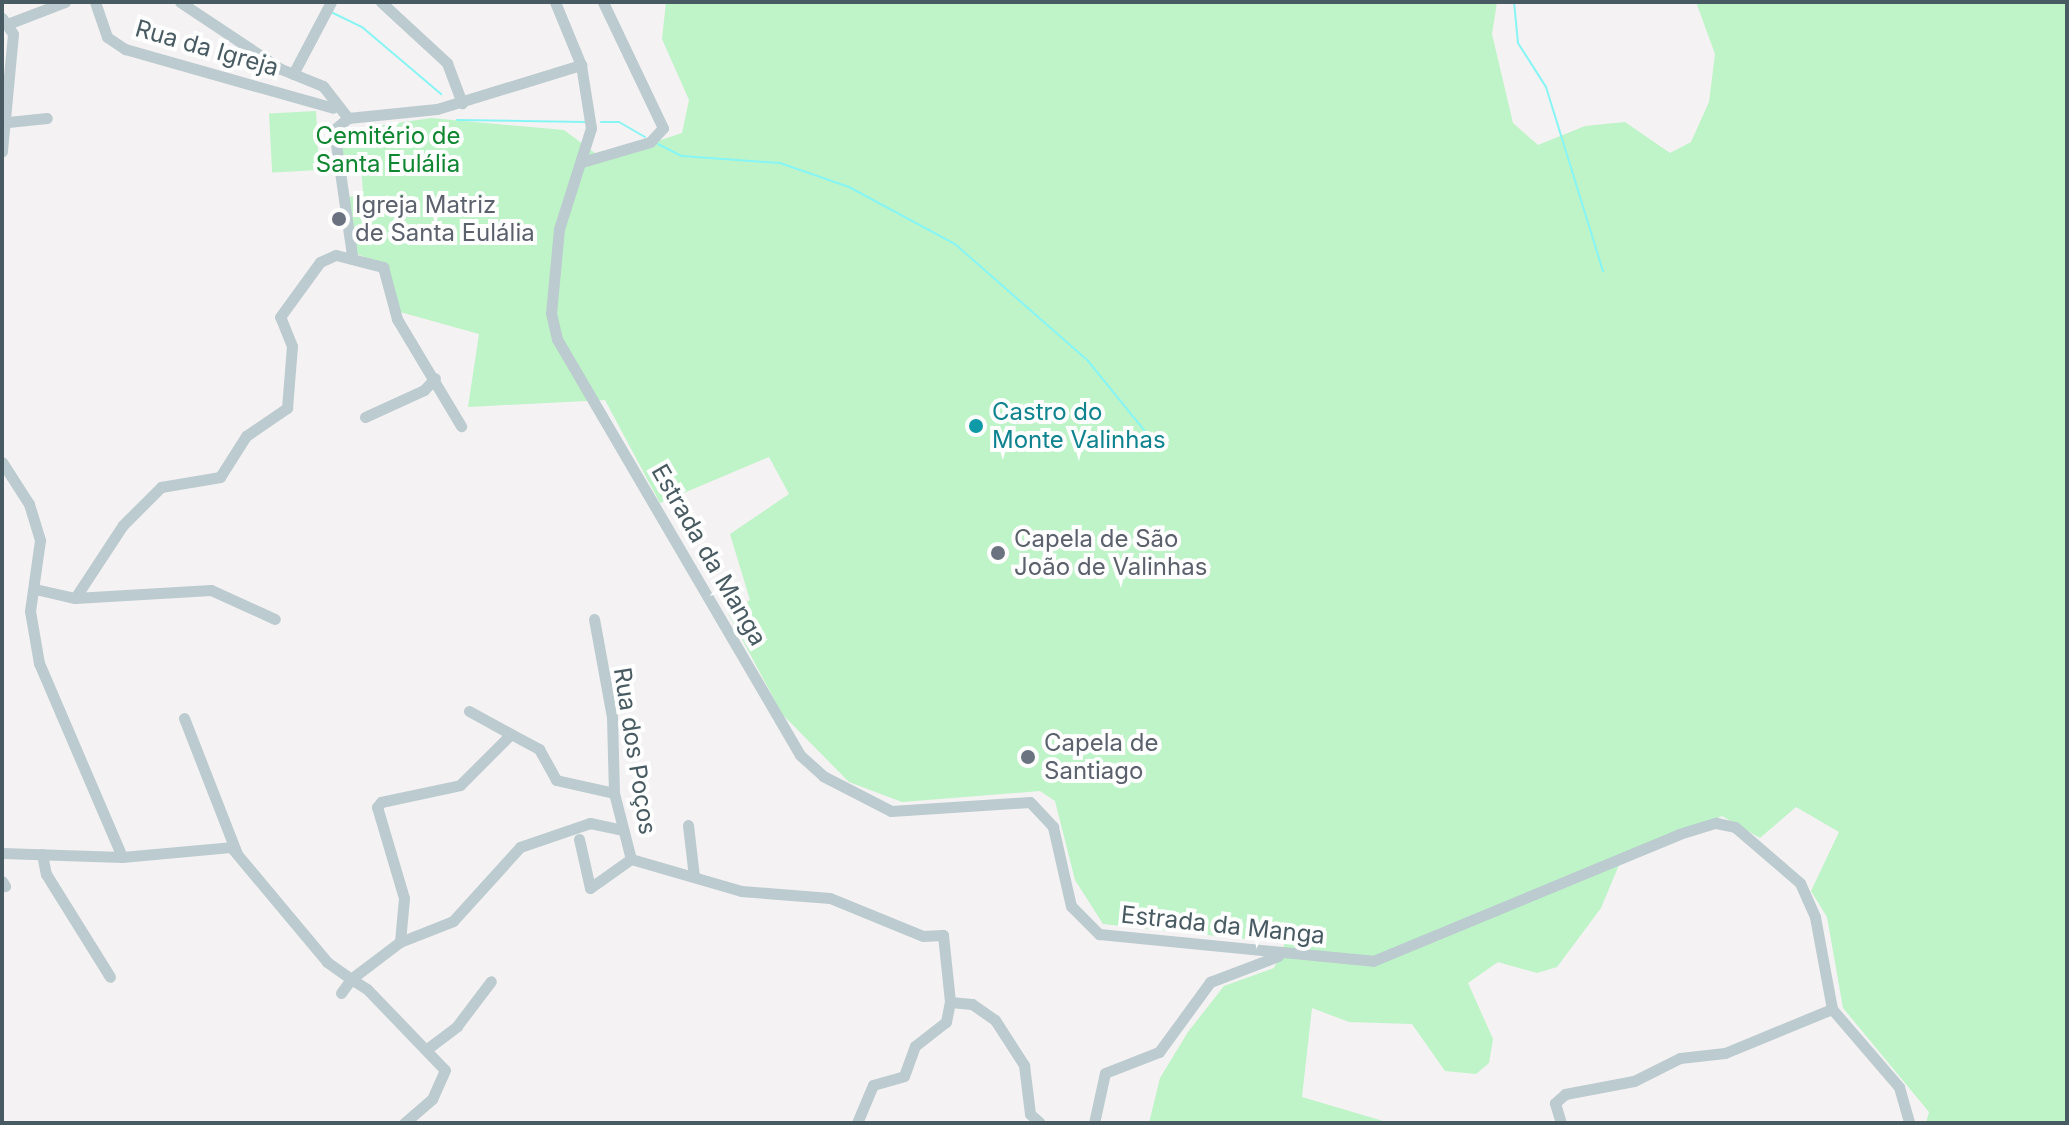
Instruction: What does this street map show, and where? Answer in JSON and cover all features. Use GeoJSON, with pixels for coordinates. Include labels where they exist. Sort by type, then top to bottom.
{"type":"FeatureCollection","features":[{"type":"Feature","properties":{"kind":"street"},"geometry":{"type":"LineString","coordinates":[[2,151],[8,122],[6,21],[65,2]]}},
{"type":"Feature","properties":{"kind":"street","name":"Rua da Igreja"},"geometry":{"type":"LineString","coordinates":[[95,2],[107,37],[125,49],[333,108]]}},
{"type":"Feature","properties":{"kind":"street"},"geometry":{"type":"LineString","coordinates":[[180,2],[293,74],[323,86],[348,118]]}},
{"type":"Feature","properties":{"kind":"street"},"geometry":{"type":"LineString","coordinates":[[293,74],[331,2]]}},
{"type":"Feature","properties":{"kind":"street"},"geometry":{"type":"LineString","coordinates":[[381,2],[447,63],[462,103]]}},
{"type":"Feature","properties":{"kind":"street"},"geometry":{"type":"LineString","coordinates":[[555,2],[581,65],[591,128],[582,162]]}},
{"type":"Feature","properties":{"kind":"street"},"geometry":{"type":"LineString","coordinates":[[582,162],[650,142],[663,128],[603,2]]}},
{"type":"Feature","properties":{"kind":"street"},"geometry":{"type":"LineString","coordinates":[[352,255],[334,130],[348,118],[384,119],[462,103],[581,65]]}},
{"type":"Feature","properties":{"kind":"street"},"geometry":{"type":"LineString","coordinates":[[8,122],[47,118]]}},
{"type":"Feature","properties":{"kind":"street","name":"Estrada da Manga"},"geometry":{"type":"LineString","coordinates":[[582,162],[559,229],[551,313],[557,339],[800,755],[823,776],[891,811],[1030,802],[1053,827],[1071,906],[1099,934],[1278,956],[1373,961],[1407,951],[1716,823],[1735,827],[1800,883],[1815,917],[1832,1009]]}},
{"type":"Feature","properties":{"kind":"street"},"geometry":{"type":"LineString","coordinates":[[75,598],[123,525],[161,487],[220,477],[246,436],[287,408],[294,382],[280,317],[285,305],[320,262],[352,255],[383,267],[397,319],[461,426]]}},
{"type":"Feature","properties":{"kind":"street"},"geometry":{"type":"LineString","coordinates":[[365,417],[424,390],[435,378]]}},
{"type":"Feature","properties":{"kind":"street"},"geometry":{"type":"LineString","coordinates":[[2,462],[29,504],[40,540],[30,611],[39,663],[122,857]]}},
{"type":"Feature","properties":{"kind":"street"},"geometry":{"type":"LineString","coordinates":[[35,589],[75,598],[211,590],[275,619]]}},
{"type":"Feature","properties":{"kind":"street","name":"Rua dos Poços"},"geometry":{"type":"LineString","coordinates":[[594,619],[612,717],[614,793],[631,859],[741,891],[830,898],[923,936],[943,935],[950,1002]]}},
{"type":"Feature","properties":{"kind":"street"},"geometry":{"type":"LineString","coordinates":[[469,711],[539,749],[556,780],[614,793]]}},
{"type":"Feature","properties":{"kind":"street"},"geometry":{"type":"LineString","coordinates":[[184,718],[237,854],[327,962],[351,979],[427,1049],[448,1077],[404,1123]]}},
{"type":"Feature","properties":{"kind":"street"},"geometry":{"type":"LineString","coordinates":[[400,942],[404,898],[377,807],[460,785],[511,734]]}},
{"type":"Feature","properties":{"kind":"street"},"geometry":{"type":"LineString","coordinates":[[341,993],[351,979],[400,942],[453,921],[520,847],[590,823],[622,830]]}},
{"type":"Feature","properties":{"kind":"street"},"geometry":{"type":"LineString","coordinates":[[688,825],[694,877]]}},
{"type":"Feature","properties":{"kind":"street"},"geometry":{"type":"LineString","coordinates":[[579,839],[590,888],[631,859]]}},
{"type":"Feature","properties":{"kind":"street"},"geometry":{"type":"LineString","coordinates":[[2,853],[122,857],[199,844],[237,854]]}},
{"type":"Feature","properties":{"kind":"street"},"geometry":{"type":"LineString","coordinates":[[42,854],[46,874],[110,977]]}},
{"type":"Feature","properties":{"kind":"street"},"geometry":{"type":"LineString","coordinates":[[1094,1123],[1105,1073],[1159,1052],[1210,982],[1278,956]]}},
{"type":"Feature","properties":{"kind":"street"},"geometry":{"type":"LineString","coordinates":[[427,1049],[457,1026],[491,981]]}},
{"type":"Feature","properties":{"kind":"street"},"geometry":{"type":"LineString","coordinates":[[857,1123],[873,1085],[904,1076],[915,1046],[946,1022],[950,1002],[972,1004],[995,1020],[1024,1065],[1030,1114],[1040,1123]]}},
{"type":"Feature","properties":{"kind":"street"},"geometry":{"type":"LineString","coordinates":[[1561,1123],[1555,1103],[1565,1094],[1634,1081],[1680,1058],[1725,1053],[1832,1009],[1899,1087],[1909,1123]]}},
{"type":"Feature","properties":{"kind":"green space"},"geometry":{"type":"Polygon","coordinates":[[[666,2],[1497,2],[1492,34],[1513,123],[1538,145],[1585,126],[1625,122],[1670,153],[1691,142],[1709,102],[1715,54],[1696,2],[2067,2],[2067,1123],[1926,1123],[1929,1112],[1843,1008],[1827,917],[1811,891],[1839,832],[1796,807],[1760,838],[1722,816],[1463,925],[1621,860],[1601,908],[1557,967],[1537,973],[1498,962],[1468,983],[1493,1039],[1489,1063],[1476,1074],[1445,1071],[1412,1024],[1349,1022],[1312,1008],[1302,1097],[1390,1123],[1149,1123],[1160,1078],[1188,1032],[1224,986],[1274,968],[1285,943],[1103,924],[1075,880],[1055,801],[1040,791],[902,802],[849,782],[782,714],[728,613],[750,600],[730,534],[789,494],[769,457],[660,503],[605,400],[468,407],[479,334],[400,312],[386,266],[355,253],[346,198],[363,193],[361,165],[342,167],[337,132],[431,118],[564,130],[603,159],[682,133],[689,100],[662,39],[666,2]]]}},
{"type":"Feature","properties":{"kind":"green space","name":"Cemitério de Santa Eulália"},"geometry":{"type":"Polygon","coordinates":[[[316,111],[319,170],[272,172],[269,113],[316,111]]]}},
{"type":"Feature","properties":{"kind":"waterway"},"geometry":{"type":"LineString","coordinates":[[1514,2],[1518,43],[1546,87],[1603,271]]}},
{"type":"Feature","properties":{"kind":"waterway"},"geometry":{"type":"LineString","coordinates":[[331,12],[362,27],[441,94]]}},
{"type":"Feature","properties":{"kind":"waterway"},"geometry":{"type":"LineString","coordinates":[[457,120],[585,122]]}},
{"type":"Feature","properties":{"kind":"waterway"},"geometry":{"type":"LineString","coordinates":[[601,122],[619,122],[645,137]]}},
{"type":"Feature","properties":{"kind":"waterway"},"geometry":{"type":"LineString","coordinates":[[658,144],[682,156],[780,163],[849,187],[955,244],[1088,361],[1144,430]]}},
{"type":"Feature","properties":{"kind":"place","name":"Igreja Matriz de Santa Eulália"},"geometry":{"type":"Point","coordinates":[339,219]}},
{"type":"Feature","properties":{"kind":"place","name":"Castro do Monte Valinhas"},"geometry":{"type":"Point","coordinates":[976,426]}},
{"type":"Feature","properties":{"kind":"place","name":"Capela de São João de Valinhas"},"geometry":{"type":"Point","coordinates":[998,553]}},
{"type":"Feature","properties":{"kind":"place","name":"Capela de Santiago"},"geometry":{"type":"Point","coordinates":[1028,757]}}]}
